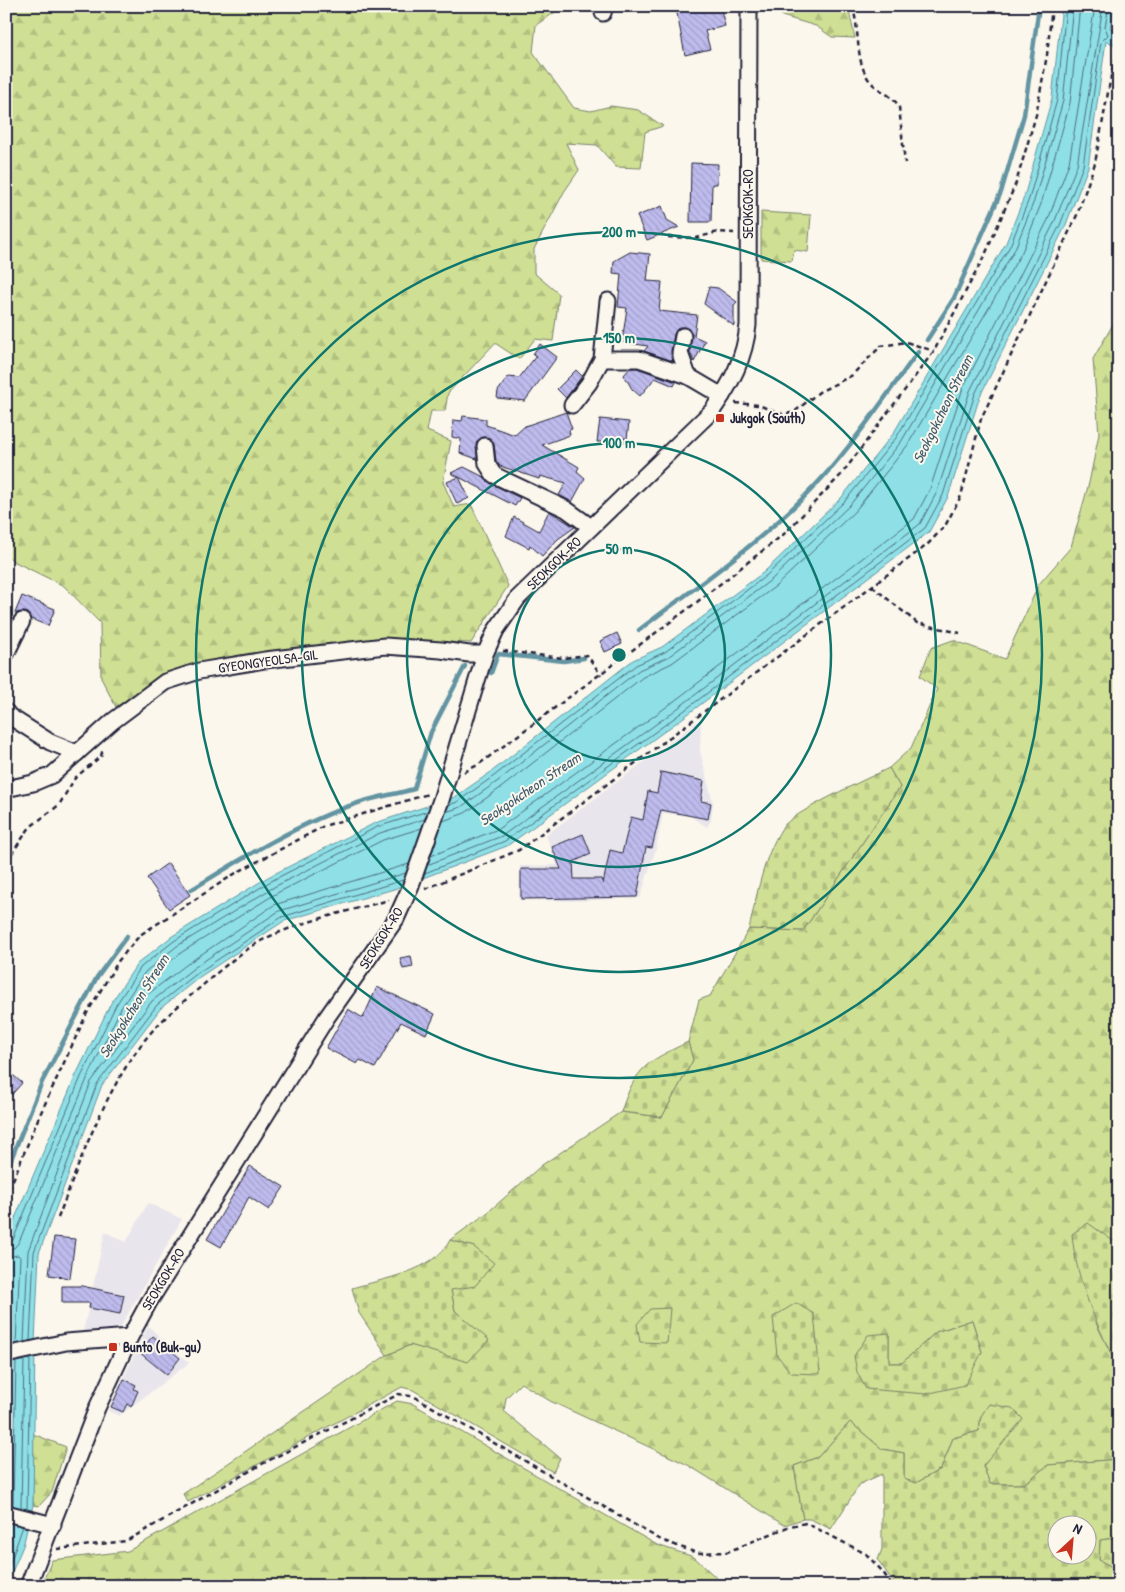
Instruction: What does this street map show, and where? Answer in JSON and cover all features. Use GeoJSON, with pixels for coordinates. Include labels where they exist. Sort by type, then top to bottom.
{"type":"FeatureCollection","features":[{"type":"Feature","properties":{"kind":"street","name":"SEOKGOK-RO"},"geometry":{"type":"LineString","coordinates":[[28,1586],[97,1408],[130,1337],[205,1209],[327,1017],[390,927],[408,892],[442,800],[485,654],[496,630],[518,598],[712,411],[732,381],[747,342],[749,6]]}},
{"type":"Feature","properties":{"kind":"street"},"geometry":{"type":"LineString","coordinates":[[572,406],[588,384],[602,359],[608,301]]}},
{"type":"Feature","properties":{"kind":"street"},"geometry":{"type":"LineString","coordinates":[[683,336],[680,353],[688,376]]}},
{"type":"Feature","properties":{"kind":"street"},"geometry":{"type":"LineString","coordinates":[[602,359],[639,359],[688,376],[722,396]]}},
{"type":"Feature","properties":{"kind":"street","name":"SEOKGOK-RO"},"geometry":{"type":"LineString","coordinates":[[485,446],[487,464],[494,475],[566,508],[591,527]]}},
{"type":"Feature","properties":{"kind":"street"},"geometry":{"type":"LineString","coordinates":[[6,654],[22,621]]}},
{"type":"Feature","properties":{"kind":"street","name":"GYEONGYEOLSA-GIL"},"geometry":{"type":"LineString","coordinates":[[6,789],[33,783],[52,774],[165,682],[199,671],[265,660],[385,646],[485,654]]}},
{"type":"Feature","properties":{"kind":"street"},"geometry":{"type":"LineString","coordinates":[[6,712],[9,716],[50,742],[77,753]]}},
{"type":"Feature","properties":{"kind":"street"},"geometry":{"type":"LineString","coordinates":[[6,1355],[42,1349],[66,1342],[130,1337]]}},
{"type":"Feature","properties":{"kind":"street"},"geometry":{"type":"LineString","coordinates":[[6,1513],[53,1525]]}},
{"type":"Feature","properties":{"kind":"path"},"geometry":{"type":"LineString","coordinates":[[852,6],[864,73],[871,84],[896,101],[899,107],[905,163]]}},
{"type":"Feature","properties":{"kind":"path"},"geometry":{"type":"LineString","coordinates":[[6,1197],[38,1119],[87,1012],[119,960],[140,935],[236,872],[324,826],[424,797],[446,782],[478,765],[601,675],[784,534],[842,475],[934,351],[985,255],[1016,183],[1036,115],[1047,55],[1052,6]]}},
{"type":"Feature","properties":{"kind":"path"},"geometry":{"type":"LineString","coordinates":[[58,1218],[84,1150],[121,1074],[144,1040],[176,1008],[219,971],[260,942],[308,923],[460,876],[519,850],[927,545],[945,526],[961,496],[981,419],[1077,215],[1095,163],[1112,71],[1119,49]]}},
{"type":"Feature","properties":{"kind":"path"},"geometry":{"type":"LineString","coordinates":[[668,237],[696,238],[718,232],[748,234]]}},
{"type":"Feature","properties":{"kind":"path"},"geometry":{"type":"LineString","coordinates":[[722,396],[732,403],[758,405],[779,414],[794,413],[819,392],[852,376],[881,346],[906,342],[934,351]]}},
{"type":"Feature","properties":{"kind":"path"},"geometry":{"type":"LineString","coordinates":[[872,586],[918,623],[960,633]]}},
{"type":"Feature","properties":{"kind":"path"},"geometry":{"type":"LineString","coordinates":[[485,654],[498,650],[563,658],[587,655],[601,675]]}},
{"type":"Feature","properties":{"kind":"path"},"geometry":{"type":"LineString","coordinates":[[6,862],[30,827],[59,804],[75,778],[102,756],[104,749],[97,736]]}},
{"type":"Feature","properties":{"kind":"path"},"geometry":{"type":"LineString","coordinates":[[43,1550],[126,1542],[264,1463],[399,1394],[416,1397],[661,1540],[697,1552],[727,1552],[790,1526],[806,1523],[866,1554],[883,1572],[892,1586]]}},
{"type":"Feature","properties":{"kind":"shaded area"},"geometry":{"type":"Polygon","coordinates":[[[701,719],[700,751],[713,803],[711,821],[707,827],[690,816],[663,813],[656,849],[640,898],[571,901],[519,900],[520,866],[557,865],[546,835],[701,719]]]}},
{"type":"Feature","properties":{"kind":"shaded area"},"geometry":{"type":"Polygon","coordinates":[[[148,1203],[182,1219],[120,1328],[83,1332],[105,1232],[126,1242],[148,1203]]]}},
{"type":"Feature","properties":{"kind":"shaded area"},"geometry":{"type":"Polygon","coordinates":[[[148,1326],[189,1363],[119,1416],[108,1411],[148,1326]]]}},
{"type":"Feature","properties":{"kind":"green space"},"geometry":{"type":"Polygon","coordinates":[[[6,6],[564,6],[536,25],[533,52],[574,108],[591,111],[611,106],[638,110],[663,126],[645,132],[641,168],[616,167],[597,145],[566,143],[579,170],[564,192],[534,249],[534,273],[559,294],[553,341],[535,339],[519,359],[495,343],[448,393],[445,411],[431,411],[427,431],[451,441],[443,482],[454,507],[471,504],[508,586],[471,643],[387,640],[199,663],[162,674],[116,707],[101,678],[100,623],[64,586],[13,561],[6,554],[6,6]]]}},
{"type":"Feature","properties":{"kind":"green space"},"geometry":{"type":"Polygon","coordinates":[[[780,6],[848,6],[855,38],[832,37],[816,26],[782,16],[780,6]]]}},
{"type":"Feature","properties":{"kind":"green space"},"geometry":{"type":"Polygon","coordinates":[[[761,212],[811,215],[808,252],[794,250],[792,261],[761,259],[761,212]]]}},
{"type":"Feature","properties":{"kind":"green space"},"geometry":{"type":"Polygon","coordinates":[[[1119,314],[1119,1238],[1113,1242],[1096,1323],[1119,1370],[1119,1459],[1048,1465],[1024,1484],[990,1484],[983,1466],[1022,1419],[981,1416],[979,1431],[953,1438],[941,1469],[916,1483],[904,1480],[904,1453],[882,1449],[850,1422],[818,1457],[794,1466],[803,1519],[784,1525],[688,1465],[550,1401],[521,1383],[506,1398],[504,1411],[560,1458],[553,1472],[413,1390],[402,1387],[188,1502],[183,1494],[387,1355],[410,1345],[468,1361],[488,1340],[455,1311],[451,1290],[474,1247],[450,1240],[487,1213],[542,1165],[621,1112],[662,1117],[693,1060],[688,1042],[699,1000],[710,996],[749,929],[803,931],[900,787],[889,768],[911,748],[937,689],[920,676],[931,648],[953,640],[1005,659],[1039,584],[1071,547],[1089,483],[1099,434],[1093,359],[1119,314]],[[972,1320],[936,1332],[902,1363],[889,1363],[889,1333],[857,1372],[982,1352],[972,1320]]]}},
{"type":"Feature","properties":{"kind":"green space"},"geometry":{"type":"Polygon","coordinates":[[[889,768],[900,787],[803,931],[749,929],[765,864],[782,828],[800,813],[889,768]]]}},
{"type":"Feature","properties":{"kind":"green space"},"geometry":{"type":"Polygon","coordinates":[[[688,1042],[693,1060],[662,1117],[621,1112],[632,1084],[645,1067],[662,1055],[688,1042]]]}},
{"type":"Feature","properties":{"kind":"green space"},"geometry":{"type":"Polygon","coordinates":[[[1088,1223],[1113,1241],[1119,1238],[1119,1370],[1089,1304],[1074,1252],[1072,1234],[1088,1223]]]}},
{"type":"Feature","properties":{"kind":"green space"},"geometry":{"type":"Polygon","coordinates":[[[450,1240],[474,1247],[494,1263],[475,1286],[451,1290],[455,1311],[489,1340],[468,1362],[410,1345],[387,1355],[359,1313],[352,1288],[393,1277],[421,1266],[443,1251],[450,1240]]]}},
{"type":"Feature","properties":{"kind":"green space"},"geometry":{"type":"Polygon","coordinates":[[[796,1303],[814,1314],[820,1374],[791,1373],[777,1355],[773,1317],[796,1303]]]}},
{"type":"Feature","properties":{"kind":"green space"},"geometry":{"type":"Polygon","coordinates":[[[670,1308],[667,1343],[640,1342],[637,1324],[650,1309],[670,1308]]]}},
{"type":"Feature","properties":{"kind":"green space"},"geometry":{"type":"Polygon","coordinates":[[[972,1320],[982,1352],[965,1385],[926,1394],[866,1389],[857,1372],[854,1356],[868,1335],[889,1333],[889,1363],[902,1363],[936,1332],[972,1320]]]}},
{"type":"Feature","properties":{"kind":"green space"},"geometry":{"type":"Polygon","coordinates":[[[397,1401],[413,1404],[657,1545],[694,1557],[725,1586],[41,1586],[52,1560],[128,1551],[397,1401]]]}},
{"type":"Feature","properties":{"kind":"green space"},"geometry":{"type":"Polygon","coordinates":[[[989,1404],[1012,1408],[1023,1419],[983,1466],[990,1484],[1024,1484],[1048,1465],[1119,1459],[1119,1537],[1100,1540],[1099,1560],[1114,1568],[1119,1564],[1119,1586],[896,1586],[878,1560],[882,1549],[882,1474],[860,1484],[831,1529],[810,1519],[803,1519],[794,1466],[818,1457],[850,1422],[882,1449],[904,1453],[904,1479],[916,1483],[941,1469],[953,1438],[979,1431],[981,1416],[989,1404]]]}},
{"type":"Feature","properties":{"kind":"green space"},"geometry":{"type":"Polygon","coordinates":[[[33,1434],[66,1447],[52,1492],[39,1506],[33,1505],[33,1434]]]}},
{"type":"Feature","properties":{"kind":"green space"},"geometry":{"type":"Polygon","coordinates":[[[1119,1537],[1119,1564],[1114,1568],[1099,1560],[1100,1540],[1119,1537]]]}},
{"type":"Feature","properties":{"kind":"water","name":"Seokgokcheon Stream"},"geometry":{"type":"Polygon","coordinates":[[[1062,6],[1114,6],[1110,28],[1119,31],[1119,46],[1106,41],[1088,167],[1065,227],[980,396],[948,497],[929,532],[680,720],[507,846],[394,889],[284,921],[201,976],[161,1008],[102,1085],[39,1253],[35,1342],[33,1505],[23,1546],[6,1586],[6,1246],[13,1223],[76,1075],[111,1003],[137,964],[171,937],[268,877],[375,823],[455,797],[491,772],[633,660],[662,647],[764,572],[841,498],[893,434],[1006,243],[1024,197],[1052,98],[1062,6]]]}},
{"type":"Feature","properties":{"kind":"building"},"geometry":{"type":"Polygon","coordinates":[[[684,6],[720,6],[725,26],[705,31],[710,49],[685,55],[676,8],[684,6]]]}},
{"type":"Feature","properties":{"kind":"building"},"geometry":{"type":"Polygon","coordinates":[[[691,163],[718,164],[717,184],[712,184],[711,222],[690,222],[691,163]]]}},
{"type":"Feature","properties":{"kind":"building"},"geometry":{"type":"Polygon","coordinates":[[[662,206],[667,220],[679,227],[647,240],[637,216],[662,206]]]}},
{"type":"Feature","properties":{"kind":"building"},"geometry":{"type":"Polygon","coordinates":[[[630,252],[650,254],[647,281],[662,282],[659,311],[697,315],[694,336],[705,341],[694,362],[690,352],[692,333],[685,327],[679,327],[674,334],[671,351],[673,361],[644,351],[648,346],[622,342],[627,308],[618,307],[621,274],[613,273],[614,261],[630,252]]]}},
{"type":"Feature","properties":{"kind":"building"},"geometry":{"type":"Polygon","coordinates":[[[709,287],[718,288],[737,302],[734,305],[734,326],[704,304],[709,287]]]}},
{"type":"Feature","properties":{"kind":"building"},"geometry":{"type":"Polygon","coordinates":[[[540,344],[557,357],[525,401],[497,398],[498,391],[508,377],[519,378],[536,356],[533,354],[540,344]]]}},
{"type":"Feature","properties":{"kind":"building"},"geometry":{"type":"Polygon","coordinates":[[[630,368],[637,368],[676,382],[674,386],[655,378],[640,396],[632,389],[624,375],[630,368]]]}},
{"type":"Feature","properties":{"kind":"building"},"geometry":{"type":"Polygon","coordinates":[[[576,370],[582,376],[566,398],[557,389],[576,370]]]}},
{"type":"Feature","properties":{"kind":"building"},"geometry":{"type":"Polygon","coordinates":[[[566,412],[572,429],[569,430],[570,435],[542,445],[579,467],[577,471],[585,478],[572,502],[559,495],[566,483],[540,476],[539,479],[500,466],[496,461],[494,444],[489,438],[483,437],[477,442],[477,459],[460,453],[461,439],[452,437],[453,420],[462,421],[463,416],[486,419],[486,425],[515,435],[525,426],[566,412]]]}},
{"type":"Feature","properties":{"kind":"building"},"geometry":{"type":"Polygon","coordinates":[[[600,419],[629,422],[627,439],[624,438],[624,442],[597,442],[600,419]]]}},
{"type":"Feature","properties":{"kind":"building"},"geometry":{"type":"Polygon","coordinates":[[[464,467],[520,498],[515,506],[451,473],[464,467]]]}},
{"type":"Feature","properties":{"kind":"building"},"geometry":{"type":"Polygon","coordinates":[[[459,477],[469,498],[457,504],[447,482],[459,477]]]}},
{"type":"Feature","properties":{"kind":"building"},"geometry":{"type":"Polygon","coordinates":[[[549,511],[575,527],[558,539],[542,556],[530,545],[529,548],[506,536],[514,517],[539,531],[549,511]]]}},
{"type":"Feature","properties":{"kind":"building"},"geometry":{"type":"Polygon","coordinates":[[[22,596],[55,609],[48,626],[31,619],[26,612],[15,613],[22,596]]]}},
{"type":"Feature","properties":{"kind":"building"},"geometry":{"type":"Polygon","coordinates":[[[617,633],[622,644],[605,652],[600,641],[617,633]]]}},
{"type":"Feature","properties":{"kind":"building"},"geometry":{"type":"Polygon","coordinates":[[[661,772],[704,781],[701,801],[711,803],[708,819],[661,810],[652,848],[646,847],[637,897],[521,899],[521,869],[561,869],[552,847],[583,834],[591,854],[573,862],[574,879],[601,879],[603,884],[610,850],[622,853],[631,817],[643,820],[648,791],[657,793],[661,772]]]}},
{"type":"Feature","properties":{"kind":"building"},"geometry":{"type":"Polygon","coordinates":[[[168,863],[190,895],[169,909],[147,878],[168,863]]]}},
{"type":"Feature","properties":{"kind":"building"},"geometry":{"type":"Polygon","coordinates":[[[411,956],[413,967],[403,969],[400,958],[411,956]]]}},
{"type":"Feature","properties":{"kind":"building"},"geometry":{"type":"Polygon","coordinates":[[[377,987],[435,1014],[426,1034],[401,1022],[375,1068],[360,1060],[357,1064],[326,1048],[348,1009],[363,1018],[377,987]]]}},
{"type":"Feature","properties":{"kind":"building"},"geometry":{"type":"Polygon","coordinates":[[[6,1069],[22,1083],[6,1101],[6,1069]]]}},
{"type":"Feature","properties":{"kind":"building"},"geometry":{"type":"Polygon","coordinates":[[[250,1166],[284,1187],[269,1210],[249,1197],[221,1247],[207,1239],[250,1166]]]}},
{"type":"Feature","properties":{"kind":"building"},"geometry":{"type":"Polygon","coordinates":[[[54,1237],[75,1239],[70,1278],[49,1275],[54,1237]]]}},
{"type":"Feature","properties":{"kind":"building"},"geometry":{"type":"Polygon","coordinates":[[[62,1286],[82,1286],[124,1295],[120,1314],[89,1308],[90,1303],[62,1303],[62,1286]]]}},
{"type":"Feature","properties":{"kind":"building"},"geometry":{"type":"Polygon","coordinates":[[[153,1336],[180,1358],[167,1375],[139,1352],[153,1336]]]}},
{"type":"Feature","properties":{"kind":"building"},"geometry":{"type":"Polygon","coordinates":[[[124,1379],[136,1385],[134,1389],[138,1391],[131,1407],[127,1404],[123,1412],[111,1407],[124,1379]]]}},
{"type":"Feature","properties":{"kind":"waterway"},"geometry":{"type":"LineString","coordinates":[[927,340],[954,298],[1001,192],[1024,115],[1039,6]]}},
{"type":"Feature","properties":{"kind":"waterway"},"geometry":{"type":"LineString","coordinates":[[639,630],[735,558],[802,499],[848,447],[918,352]]}},
{"type":"Feature","properties":{"kind":"waterway"},"geometry":{"type":"LineString","coordinates":[[491,673],[498,654],[564,661],[584,658]]}},
{"type":"Feature","properties":{"kind":"waterway"},"geometry":{"type":"LineString","coordinates":[[191,890],[251,853],[315,820],[358,803],[414,789],[431,732],[465,666]]}},
{"type":"Feature","properties":{"kind":"waterway"},"geometry":{"type":"LineString","coordinates":[[6,1172],[42,1082],[97,977],[127,936]]}},
{"type":"Feature","properties":{"kind":"place","name":"Jukgok (South)"},"geometry":{"type":"Point","coordinates":[720,418]}},
{"type":"Feature","properties":{"kind":"place","name":"Bunto (Buk-gu)"},"geometry":{"type":"Point","coordinates":[113,1347]}}]}
